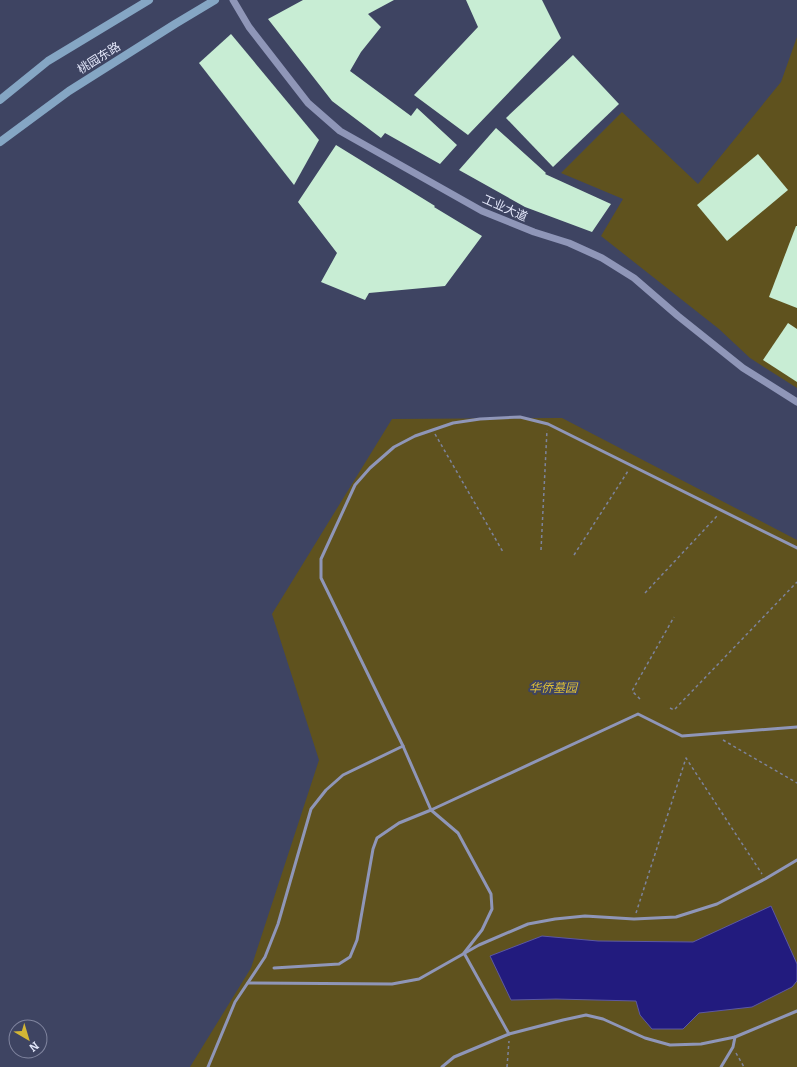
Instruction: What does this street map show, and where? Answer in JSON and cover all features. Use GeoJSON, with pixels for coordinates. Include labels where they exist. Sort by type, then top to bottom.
{"type":"FeatureCollection","features":[{"type":"Feature","properties":{"kind":"main road","name":"桃园东路"},"geometry":{"type":"LineString","coordinates":[[0,100],[48,62],[149,0]]}},
{"type":"Feature","properties":{"kind":"main road","name":"桃园东路"},"geometry":{"type":"LineString","coordinates":[[0,142],[69,91],[215,0]]}},
{"type":"Feature","properties":{"kind":"street","name":"工业大道"},"geometry":{"type":"LineString","coordinates":[[233,0],[249,27],[308,103],[340,131],[482,211],[534,232],[569,243],[602,258],[634,278],[678,316],[743,368],[797,402]]}},
{"type":"Feature","properties":{"kind":"lane"},"geometry":{"type":"LineString","coordinates":[[464,953],[486,923],[492,909],[491,894],[458,833],[431,810],[403,746],[321,578],[321,559],[355,485],[370,468],[394,447],[415,436],[454,423],[520,417],[548,424],[797,548]]}},
{"type":"Feature","properties":{"kind":"lane"},"geometry":{"type":"LineString","coordinates":[[274,968],[338,964],[350,957],[357,940],[373,848],[377,838],[399,823],[431,810],[638,714],[682,736],[797,727]]}},
{"type":"Feature","properties":{"kind":"lane"},"geometry":{"type":"LineString","coordinates":[[208,1067],[235,1002],[265,957],[278,924],[311,809],[326,790],[343,775],[403,746]]}},
{"type":"Feature","properties":{"kind":"lane"},"geometry":{"type":"LineString","coordinates":[[248,983],[392,984],[419,979],[479,945],[528,924],[585,916],[634,918],[676,916],[717,904],[765,879],[797,860]]}},
{"type":"Feature","properties":{"kind":"lane"},"geometry":{"type":"LineString","coordinates":[[464,953],[510,1034]]}},
{"type":"Feature","properties":{"kind":"lane"},"geometry":{"type":"LineString","coordinates":[[442,1067],[454,1057],[510,1034],[586,1015],[603,1019],[645,1038],[670,1044],[701,1044],[735,1037],[797,1011]]}},
{"type":"Feature","properties":{"kind":"lane"},"geometry":{"type":"LineString","coordinates":[[721,1067],[733,1047],[735,1037]]}},
{"type":"Feature","properties":{"kind":"path"},"geometry":{"type":"LineString","coordinates":[[541,550],[548,424]]}},
{"type":"Feature","properties":{"kind":"path"},"geometry":{"type":"LineString","coordinates":[[433,430],[503,552]]}},
{"type":"Feature","properties":{"kind":"path"},"geometry":{"type":"LineString","coordinates":[[574,555],[631,466]]}},
{"type":"Feature","properties":{"kind":"path"},"geometry":{"type":"LineString","coordinates":[[645,594],[722,511]]}},
{"type":"Feature","properties":{"kind":"path"},"geometry":{"type":"LineString","coordinates":[[670,708],[674,710],[797,582]]}},
{"type":"Feature","properties":{"kind":"path"},"geometry":{"type":"LineString","coordinates":[[640,699],[632,691],[674,617]]}},
{"type":"Feature","properties":{"kind":"path"},"geometry":{"type":"LineString","coordinates":[[712,733],[797,783]]}},
{"type":"Feature","properties":{"kind":"path"},"geometry":{"type":"LineString","coordinates":[[634,918],[686,758],[765,879]]}},
{"type":"Feature","properties":{"kind":"path"},"geometry":{"type":"LineString","coordinates":[[507,1067],[510,1034]]}},
{"type":"Feature","properties":{"kind":"path"},"geometry":{"type":"LineString","coordinates":[[733,1047],[744,1067]]}},
{"type":"Feature","properties":{"kind":"green space"},"geometry":{"type":"Polygon","coordinates":[[[797,37],[797,388],[750,358],[719,329],[601,236],[623,199],[561,173],[622,112],[698,184],[781,82],[797,37]]]}},
{"type":"Feature","properties":{"kind":"green space","name":"华侨墓园"},"geometry":{"type":"Polygon","coordinates":[[[562,418],[797,540],[797,1067],[190,1067],[251,968],[319,760],[272,614],[392,419],[562,418]]]}},
{"type":"Feature","properties":{"kind":"shaded area"},"geometry":{"type":"Polygon","coordinates":[[[771,906],[797,964],[797,981],[792,987],[752,1007],[699,1013],[683,1029],[652,1029],[640,1015],[636,1001],[556,999],[511,1000],[490,956],[542,936],[598,941],[693,942],[771,906]]]}},
{"type":"Feature","properties":{"kind":"building"},"geometry":{"type":"Polygon","coordinates":[[[303,0],[394,0],[368,14],[381,27],[361,52],[350,71],[411,116],[417,108],[457,145],[440,164],[385,133],[381,138],[332,101],[268,19],[303,0]]]}},
{"type":"Feature","properties":{"kind":"building"},"geometry":{"type":"Polygon","coordinates":[[[466,0],[542,0],[561,38],[468,135],[414,95],[478,27],[466,0]]]}},
{"type":"Feature","properties":{"kind":"building"},"geometry":{"type":"Polygon","coordinates":[[[231,34],[319,140],[294,185],[199,63],[231,34]]]}},
{"type":"Feature","properties":{"kind":"building"},"geometry":{"type":"Polygon","coordinates":[[[573,55],[619,104],[553,167],[506,118],[573,55]]]}},
{"type":"Feature","properties":{"kind":"building"},"geometry":{"type":"Polygon","coordinates":[[[496,128],[546,173],[545,174],[611,204],[592,232],[525,207],[459,170],[496,128]]]}},
{"type":"Feature","properties":{"kind":"building"},"geometry":{"type":"Polygon","coordinates":[[[336,145],[482,236],[445,286],[369,293],[365,300],[321,282],[337,253],[298,202],[336,145]]]}},
{"type":"Feature","properties":{"kind":"building"},"geometry":{"type":"Polygon","coordinates":[[[758,154],[788,190],[727,241],[697,205],[758,154]]]}},
{"type":"Feature","properties":{"kind":"building"},"geometry":{"type":"Polygon","coordinates":[[[797,226],[797,308],[769,297],[797,226]]]}},
{"type":"Feature","properties":{"kind":"building"},"geometry":{"type":"Polygon","coordinates":[[[788,323],[797,329],[797,382],[763,360],[788,323]]]}}]}
